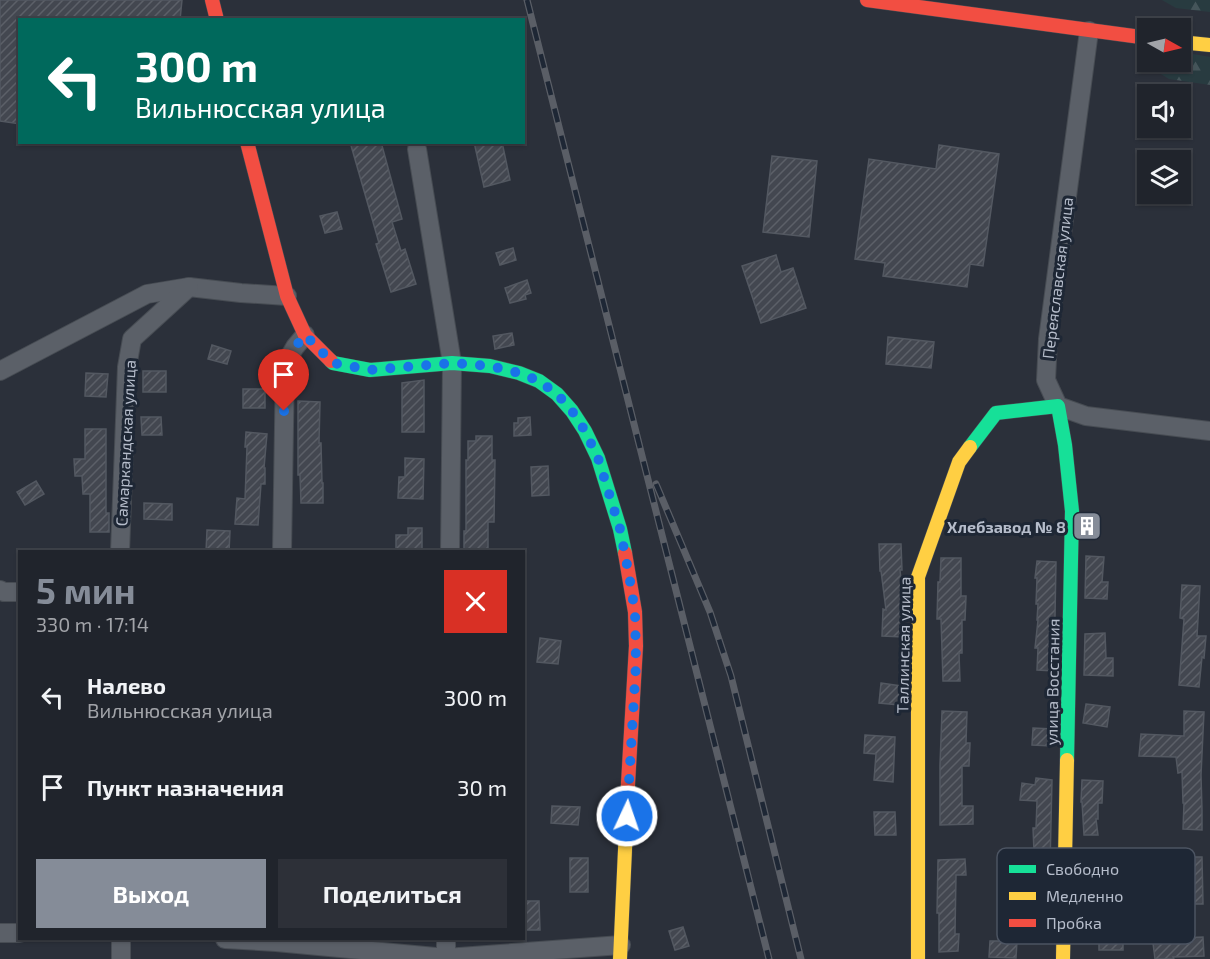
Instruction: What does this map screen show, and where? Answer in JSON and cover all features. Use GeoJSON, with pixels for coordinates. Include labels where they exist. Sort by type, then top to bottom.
{"type":"FeatureCollection","features":[{"type":"Feature","properties":{"kind":"main road"},"geometry":{"type":"LineString","coordinates":[[212,0],[216,18]]}},
{"type":"Feature","properties":{"kind":"main road"},"geometry":{"type":"LineString","coordinates":[[867,0],[1137,37]]}},
{"type":"Feature","properties":{"kind":"main road"},"geometry":{"type":"LineString","coordinates":[[1191,43],[1210,45]]}},
{"type":"Feature","properties":{"kind":"main road"},"geometry":{"type":"LineString","coordinates":[[248,144],[287,296],[305,335],[333,363],[370,370],[452,363],[490,366],[519,373],[539,381],[557,394],[585,431],[598,458],[620,529],[635,612],[636,646],[621,952]]}},
{"type":"Feature","properties":{"kind":"main road","name":"Таллинская улица"},"geometry":{"type":"LineString","coordinates":[[918,959],[918,577],[959,462],[996,413],[1058,406]]}},
{"type":"Feature","properties":{"kind":"main road","name":"улица Восстания"},"geometry":{"type":"LineString","coordinates":[[1058,406],[1072,511],[1065,848]]}},
{"type":"Feature","properties":{"kind":"main road","name":"улица Восстания"},"geometry":{"type":"LineString","coordinates":[[1063,944],[1063,959]]}},
{"type":"Feature","properties":{"kind":"street","name":"Переяславская улица"},"geometry":{"type":"LineString","coordinates":[[1058,406],[1046,380],[1048,339],[1089,31]]}},
{"type":"Feature","properties":{"kind":"street"},"geometry":{"type":"LineString","coordinates":[[417,149],[452,363],[450,550]]}},
{"type":"Feature","properties":{"kind":"street"},"geometry":{"type":"LineString","coordinates":[[0,371],[147,294],[189,287],[287,296]]}},
{"type":"Feature","properties":{"kind":"street","name":"Самаркандская улица"},"geometry":{"type":"LineString","coordinates":[[120,550],[127,367],[132,339],[189,287]]}},
{"type":"Feature","properties":{"kind":"street"},"geometry":{"type":"LineString","coordinates":[[282,550],[285,364],[305,335]]}},
{"type":"Feature","properties":{"kind":"street"},"geometry":{"type":"LineString","coordinates":[[1058,406],[1086,416],[1210,431]]}},
{"type":"Feature","properties":{"kind":"street"},"geometry":{"type":"LineString","coordinates":[[0,590],[18,592]]}},
{"type":"Feature","properties":{"kind":"street"},"geometry":{"type":"LineString","coordinates":[[0,933],[18,933]]}},
{"type":"Feature","properties":{"kind":"street"},"geometry":{"type":"LineString","coordinates":[[121,940],[121,959]]}},
{"type":"Feature","properties":{"kind":"street"},"geometry":{"type":"LineString","coordinates":[[231,940],[276,947],[446,959],[621,952]]}},
{"type":"Feature","properties":{"kind":"street"},"geometry":{"type":"LineString","coordinates":[[446,940],[446,959]]}},
{"type":"Feature","properties":{"kind":"green space"},"geometry":{"type":"Polygon","coordinates":[[[1162,0],[1210,0],[1210,12],[1176,8],[1162,0]]]}},
{"type":"Feature","properties":{"kind":"green space"},"geometry":{"type":"Polygon","coordinates":[[[1191,54],[1210,57],[1210,85],[1169,79],[1158,72],[1191,72],[1191,54]]]}},
{"type":"Feature","properties":{"kind":"building"},"geometry":{"type":"Polygon","coordinates":[[[0,0],[182,0],[180,18],[18,18],[18,124],[0,121],[0,0]]]}},
{"type":"Feature","properties":{"kind":"building"},"geometry":{"type":"Polygon","coordinates":[[[351,144],[382,144],[402,219],[392,222],[401,251],[405,249],[416,284],[391,292],[376,244],[379,243],[351,144]]]}},
{"type":"Feature","properties":{"kind":"building"},"geometry":{"type":"Polygon","coordinates":[[[474,144],[502,144],[510,180],[484,187],[474,144]]]}},
{"type":"Feature","properties":{"kind":"building"},"geometry":{"type":"Polygon","coordinates":[[[939,145],[999,154],[983,266],[970,264],[967,287],[883,276],[885,263],[855,259],[869,159],[936,169],[939,145]]]}},
{"type":"Feature","properties":{"kind":"building"},"geometry":{"type":"Polygon","coordinates":[[[772,156],[817,161],[809,237],[763,232],[772,156]]]}},
{"type":"Feature","properties":{"kind":"building"},"geometry":{"type":"Polygon","coordinates":[[[337,212],[342,229],[325,233],[320,216],[337,212]]]}},
{"type":"Feature","properties":{"kind":"building"},"geometry":{"type":"Polygon","coordinates":[[[513,248],[516,260],[500,265],[496,253],[513,248]]]}},
{"type":"Feature","properties":{"kind":"building"},"geometry":{"type":"Polygon","coordinates":[[[776,255],[781,272],[793,268],[806,308],[761,323],[742,266],[776,255]]]}},
{"type":"Feature","properties":{"kind":"building"},"geometry":{"type":"Polygon","coordinates":[[[527,280],[531,293],[525,295],[526,299],[510,303],[505,288],[527,280]]]}},
{"type":"Feature","properties":{"kind":"building"},"geometry":{"type":"Polygon","coordinates":[[[512,333],[514,345],[495,349],[493,336],[512,333]]]}},
{"type":"Feature","properties":{"kind":"building"},"geometry":{"type":"Polygon","coordinates":[[[888,337],[934,342],[931,368],[886,364],[888,337]]]}},
{"type":"Feature","properties":{"kind":"building"},"geometry":{"type":"Polygon","coordinates":[[[212,345],[231,351],[227,364],[208,359],[212,345]]]}},
{"type":"Feature","properties":{"kind":"building"},"geometry":{"type":"Polygon","coordinates":[[[143,371],[166,371],[166,392],[143,392],[143,371]]]}},
{"type":"Feature","properties":{"kind":"building"},"geometry":{"type":"Polygon","coordinates":[[[86,373],[108,374],[106,397],[85,396],[86,373]]]}},
{"type":"Feature","properties":{"kind":"building"},"geometry":{"type":"Polygon","coordinates":[[[424,380],[424,432],[402,432],[402,383],[424,380]]]}},
{"type":"Feature","properties":{"kind":"building"},"geometry":{"type":"Polygon","coordinates":[[[243,389],[265,389],[265,408],[243,408],[243,389]]]}},
{"type":"Feature","properties":{"kind":"building"},"geometry":{"type":"Polygon","coordinates":[[[298,401],[320,402],[319,443],[321,443],[323,503],[301,503],[300,475],[298,475],[298,401]]]}},
{"type":"Feature","properties":{"kind":"building"},"geometry":{"type":"Polygon","coordinates":[[[141,417],[161,417],[162,435],[142,435],[141,417]]]}},
{"type":"Feature","properties":{"kind":"building"},"geometry":{"type":"Polygon","coordinates":[[[530,417],[531,435],[514,436],[514,423],[518,423],[518,418],[530,417]]]}},
{"type":"Feature","properties":{"kind":"building"},"geometry":{"type":"Polygon","coordinates":[[[85,429],[106,429],[106,513],[109,513],[109,532],[90,532],[90,494],[83,494],[82,476],[75,476],[74,459],[85,459],[85,429]]]}},
{"type":"Feature","properties":{"kind":"building"},"geometry":{"type":"Polygon","coordinates":[[[246,432],[267,434],[265,484],[261,484],[258,525],[235,524],[237,498],[245,499],[246,432]]]}},
{"type":"Feature","properties":{"kind":"building"},"geometry":{"type":"Polygon","coordinates":[[[476,436],[492,436],[492,460],[495,460],[494,522],[488,522],[488,550],[464,550],[468,441],[476,441],[476,436]]]}},
{"type":"Feature","properties":{"kind":"building"},"geometry":{"type":"Polygon","coordinates":[[[405,458],[424,459],[423,499],[398,498],[399,477],[405,477],[405,458]]]}},
{"type":"Feature","properties":{"kind":"building"},"geometry":{"type":"Polygon","coordinates":[[[548,466],[549,495],[532,496],[531,467],[548,466]]]}},
{"type":"Feature","properties":{"kind":"building"},"geometry":{"type":"Polygon","coordinates":[[[36,481],[44,494],[25,505],[17,492],[36,481]]]}},
{"type":"Feature","properties":{"kind":"building"},"geometry":{"type":"Polygon","coordinates":[[[144,503],[172,504],[172,520],[144,519],[144,503]]]}},
{"type":"Feature","properties":{"kind":"building"},"geometry":{"type":"Polygon","coordinates":[[[408,528],[422,528],[422,550],[396,550],[396,535],[408,535],[408,528]]]}},
{"type":"Feature","properties":{"kind":"building"},"geometry":{"type":"Polygon","coordinates":[[[207,530],[230,531],[229,550],[206,550],[207,530]]]}},
{"type":"Feature","properties":{"kind":"building"},"geometry":{"type":"Polygon","coordinates":[[[879,544],[901,544],[903,637],[882,636],[883,609],[886,610],[880,571],[879,544]]]}},
{"type":"Feature","properties":{"kind":"building"},"geometry":{"type":"Polygon","coordinates":[[[1086,556],[1104,557],[1102,582],[1108,582],[1107,599],[1085,598],[1086,556]]]}},
{"type":"Feature","properties":{"kind":"building"},"geometry":{"type":"Polygon","coordinates":[[[941,558],[961,558],[961,596],[966,596],[965,620],[962,620],[962,653],[959,653],[960,681],[943,681],[941,619],[937,619],[941,558]]]}},
{"type":"Feature","properties":{"kind":"building"},"geometry":{"type":"Polygon","coordinates":[[[1037,561],[1056,562],[1054,671],[1037,670],[1038,648],[1035,648],[1038,604],[1036,604],[1037,578],[1035,578],[1037,561]]]}},
{"type":"Feature","properties":{"kind":"building"},"geometry":{"type":"Polygon","coordinates":[[[1182,585],[1200,586],[1197,636],[1206,636],[1199,687],[1179,685],[1184,619],[1180,618],[1182,585]]]}},
{"type":"Feature","properties":{"kind":"building"},"geometry":{"type":"Polygon","coordinates":[[[1105,633],[1106,658],[1113,658],[1113,676],[1084,675],[1085,634],[1105,633]]]}},
{"type":"Feature","properties":{"kind":"building"},"geometry":{"type":"Polygon","coordinates":[[[540,638],[561,641],[558,664],[537,662],[540,638]]]}},
{"type":"Feature","properties":{"kind":"building"},"geometry":{"type":"Polygon","coordinates":[[[881,683],[901,686],[899,705],[879,703],[881,683]]]}},
{"type":"Feature","properties":{"kind":"building"},"geometry":{"type":"Polygon","coordinates":[[[1086,704],[1110,707],[1107,727],[1083,723],[1086,704]]]}},
{"type":"Feature","properties":{"kind":"building"},"geometry":{"type":"Polygon","coordinates":[[[942,711],[967,712],[966,743],[970,743],[969,766],[962,766],[962,806],[973,806],[973,824],[940,825],[942,711]]]}},
{"type":"Feature","properties":{"kind":"building"},"geometry":{"type":"Polygon","coordinates":[[[1184,711],[1204,712],[1201,775],[1202,830],[1183,829],[1182,772],[1178,773],[1176,757],[1139,756],[1141,734],[1184,736],[1184,711]]]}},
{"type":"Feature","properties":{"kind":"building"},"geometry":{"type":"Polygon","coordinates":[[[1033,728],[1053,729],[1052,746],[1032,745],[1033,728]]]}},
{"type":"Feature","properties":{"kind":"building"},"geometry":{"type":"Polygon","coordinates":[[[865,735],[895,737],[893,782],[874,780],[876,754],[864,753],[865,735]]]}},
{"type":"Feature","properties":{"kind":"building"},"geometry":{"type":"Polygon","coordinates":[[[1036,778],[1052,780],[1050,848],[1034,848],[1033,828],[1036,828],[1037,801],[1020,800],[1022,783],[1035,785],[1036,778]]]}},
{"type":"Feature","properties":{"kind":"building"},"geometry":{"type":"Polygon","coordinates":[[[1082,780],[1103,781],[1102,803],[1098,803],[1098,819],[1096,819],[1098,835],[1084,835],[1082,780]]]}},
{"type":"Feature","properties":{"kind":"building"},"geometry":{"type":"Polygon","coordinates":[[[552,806],[580,807],[578,825],[551,823],[552,806]]]}},
{"type":"Feature","properties":{"kind":"building"},"geometry":{"type":"Polygon","coordinates":[[[874,812],[895,812],[896,835],[875,835],[874,812]]]}},
{"type":"Feature","properties":{"kind":"building"},"geometry":{"type":"Polygon","coordinates":[[[1195,857],[1202,857],[1203,904],[1195,904],[1195,857]]]}},
{"type":"Feature","properties":{"kind":"building"},"geometry":{"type":"Polygon","coordinates":[[[570,858],[588,858],[588,892],[570,892],[570,858]]]}},
{"type":"Feature","properties":{"kind":"building"},"geometry":{"type":"Polygon","coordinates":[[[965,859],[966,875],[956,875],[955,934],[959,934],[958,951],[939,952],[938,860],[965,859]]]}},
{"type":"Feature","properties":{"kind":"building"},"geometry":{"type":"Polygon","coordinates":[[[525,901],[539,901],[540,930],[525,930],[525,901]]]}},
{"type":"Feature","properties":{"kind":"building"},"geometry":{"type":"Polygon","coordinates":[[[683,927],[689,946],[675,950],[669,931],[683,927]]]}},
{"type":"Feature","properties":{"kind":"building"},"geometry":{"type":"Polygon","coordinates":[[[1195,937],[1203,937],[1204,956],[1155,959],[1153,944],[1195,944],[1195,937]]]}},
{"type":"Feature","properties":{"kind":"building"},"geometry":{"type":"Polygon","coordinates":[[[990,941],[997,941],[997,944],[1017,944],[1016,958],[989,957],[990,941]]]}},
{"type":"Feature","properties":{"kind":"building"},"geometry":{"type":"Polygon","coordinates":[[[1099,944],[1123,944],[1123,950],[1099,950],[1099,944]]]}},
{"type":"Feature","properties":{"kind":"railway"},"geometry":{"type":"LineString","coordinates":[[527,0],[769,959]]}},
{"type":"Feature","properties":{"kind":"railway"},"geometry":{"type":"LineString","coordinates":[[656,484],[710,612],[731,676],[801,959]]}},
{"type":"Feature","properties":{"kind":"traffic: fast"},"geometry":{"type":"LineString","coordinates":[[331,361],[370,370],[452,363],[490,366],[539,381],[557,394],[585,431],[598,458],[625,553]]}},
{"type":"Feature","properties":{"kind":"traffic: fast"},"geometry":{"type":"LineString","coordinates":[[970,447],[996,413],[1058,406],[1072,511],[1067,760]]}},
{"type":"Feature","properties":{"kind":"traffic: slow"},"geometry":{"type":"LineString","coordinates":[[1191,43],[1210,45]]}},
{"type":"Feature","properties":{"kind":"traffic: slow"},"geometry":{"type":"LineString","coordinates":[[918,959],[918,577],[959,462],[970,447]]}},
{"type":"Feature","properties":{"kind":"traffic: slow"},"geometry":{"type":"LineString","coordinates":[[1065,848],[1067,760]]}},
{"type":"Feature","properties":{"kind":"traffic: slow"},"geometry":{"type":"LineString","coordinates":[[620,959],[628,784]]}},
{"type":"Feature","properties":{"kind":"traffic: slow"},"geometry":{"type":"LineString","coordinates":[[1063,944],[1063,959]]}},
{"type":"Feature","properties":{"kind":"traffic: jam"},"geometry":{"type":"LineString","coordinates":[[212,0],[216,18]]}},
{"type":"Feature","properties":{"kind":"traffic: jam"},"geometry":{"type":"LineString","coordinates":[[867,0],[1137,37]]}},
{"type":"Feature","properties":{"kind":"traffic: jam"},"geometry":{"type":"LineString","coordinates":[[248,144],[287,296],[305,335],[331,361]]}},
{"type":"Feature","properties":{"kind":"traffic: jam"},"geometry":{"type":"LineString","coordinates":[[625,553],[635,612],[636,646],[628,784]]}},
{"type":"Feature","properties":{"kind":"place","name":"Хлебзавод № 8"},"geometry":{"type":"Point","coordinates":[1087,526]}},
{"type":"Feature","properties":{"kind":"route"},"geometry":{"type":"LineString","coordinates":[[284,411],[285,364],[305,335],[333,363],[370,370],[452,363],[490,366],[519,373],[539,381],[557,394],[572,411],[598,458],[608,489],[620,529],[635,612],[636,664],[627,816]]}}]}
